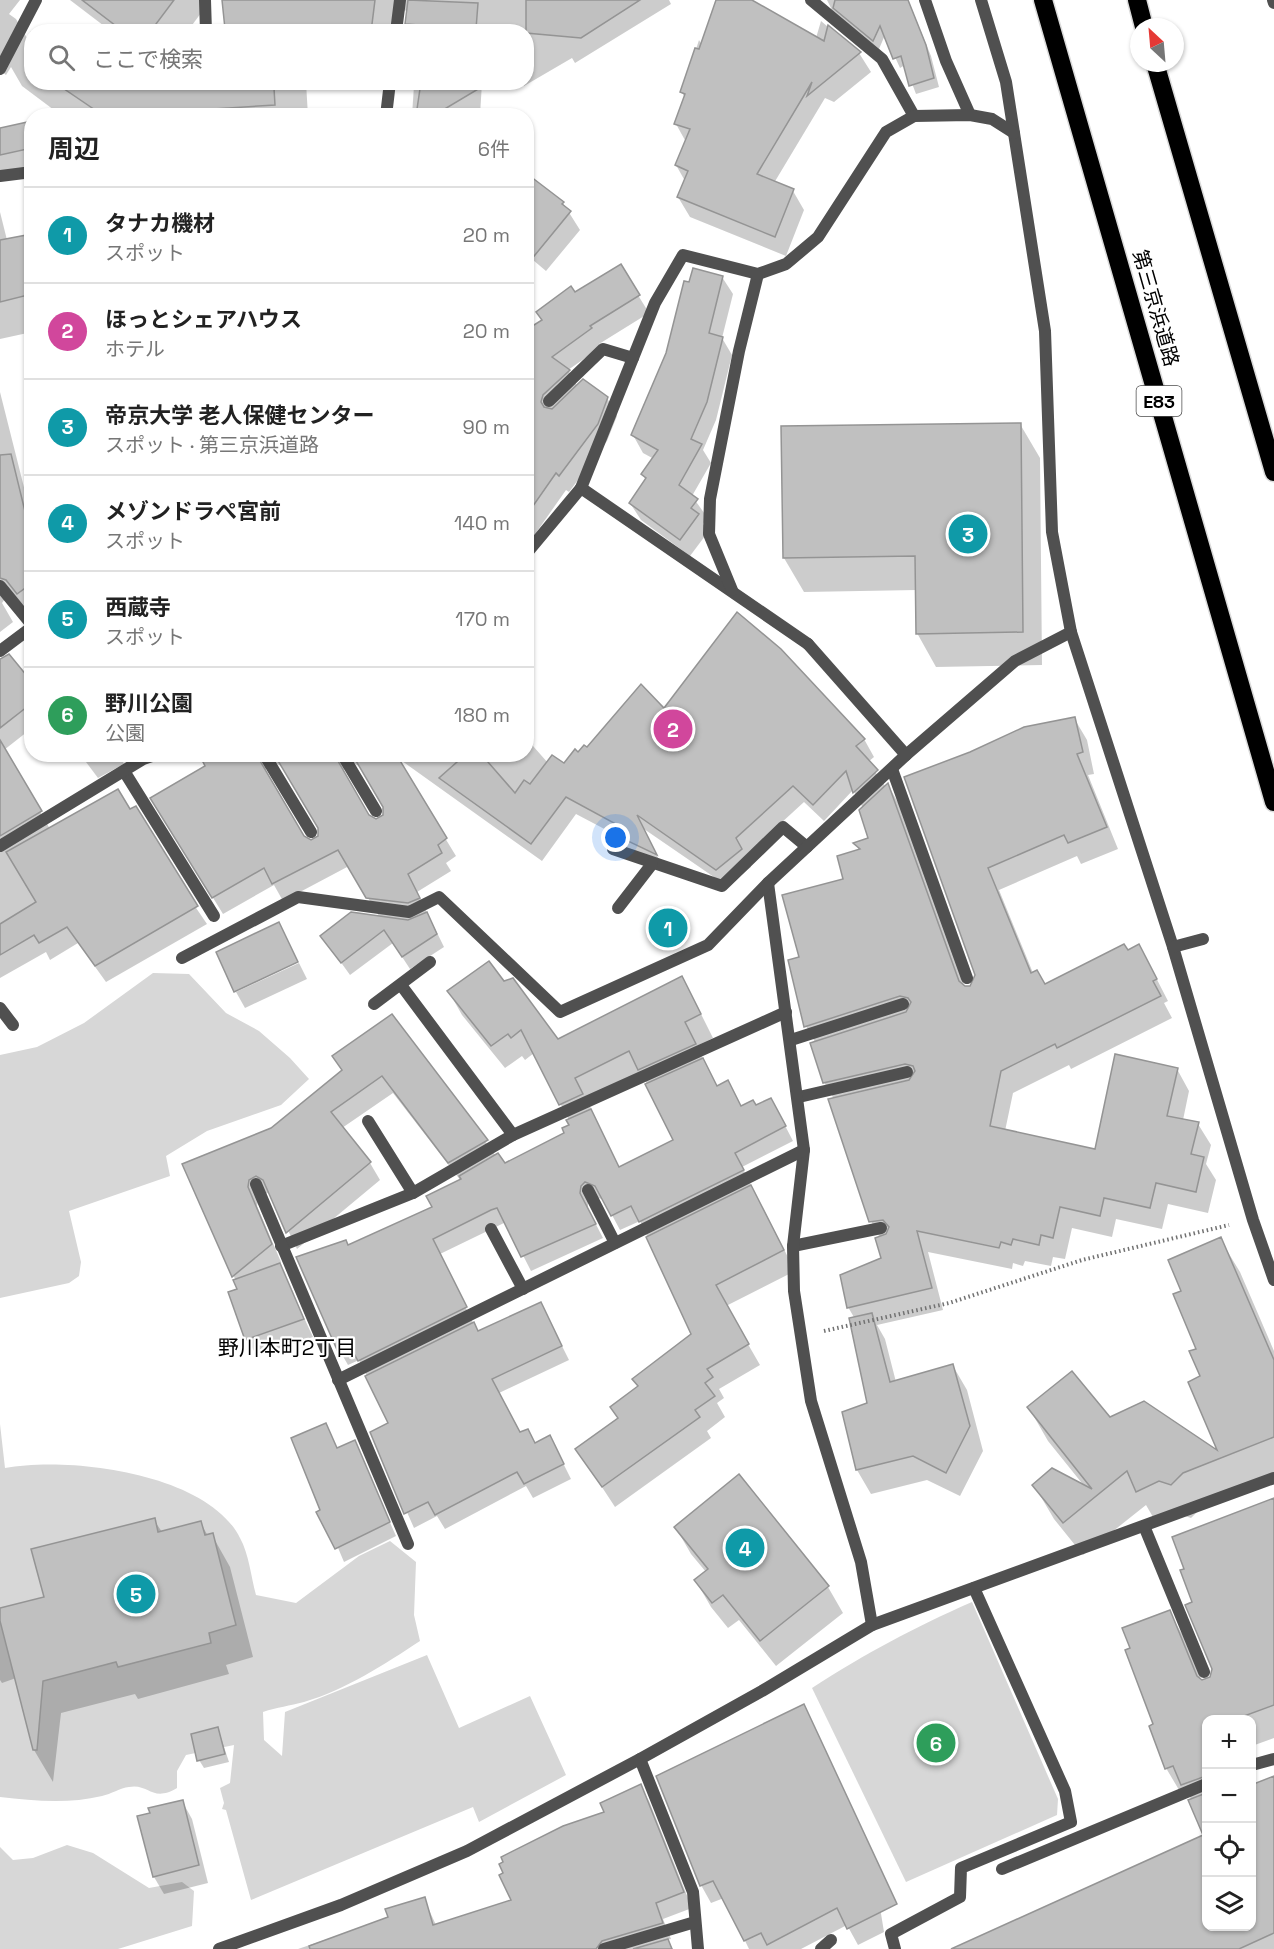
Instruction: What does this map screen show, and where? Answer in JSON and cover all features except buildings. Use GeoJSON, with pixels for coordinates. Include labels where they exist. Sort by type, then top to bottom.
{"type":"FeatureCollection","features":[{"type":"Feature","properties":{"kind":"highway","name":"第三京浜道路"},"geometry":{"type":"LineString","coordinates":[[1043,0],[1274,802]]}},
{"type":"Feature","properties":{"kind":"highway"},"geometry":{"type":"LineString","coordinates":[[1137,0],[1142,18]]}},
{"type":"Feature","properties":{"kind":"highway"},"geometry":{"type":"LineString","coordinates":[[1158,72],[1274,472]]}},
{"type":"Feature","properties":{"kind":"street"},"geometry":{"type":"LineString","coordinates":[[0,69],[36,0]]}},
{"type":"Feature","properties":{"kind":"street"},"geometry":{"type":"LineString","coordinates":[[205,0],[206,24]]}},
{"type":"Feature","properties":{"kind":"street"},"geometry":{"type":"LineString","coordinates":[[397,24],[400,0]]}},
{"type":"Feature","properties":{"kind":"street"},"geometry":{"type":"LineString","coordinates":[[811,0],[882,59],[914,116]]}},
{"type":"Feature","properties":{"kind":"street"},"geometry":{"type":"LineString","coordinates":[[925,0],[946,61],[970,116]]}},
{"type":"Feature","properties":{"kind":"street"},"geometry":{"type":"LineString","coordinates":[[981,0],[1006,82],[1045,331],[1052,532],[1071,632],[1173,947],[1253,1220],[1274,1280]]}},
{"type":"Feature","properties":{"kind":"street"},"geometry":{"type":"LineString","coordinates":[[387,108],[389,90]]}},
{"type":"Feature","properties":{"kind":"street"},"geometry":{"type":"LineString","coordinates":[[534,544],[581,488],[655,303],[683,255],[758,274],[786,264],[818,237],[886,132],[914,116],[970,116],[992,119],[1014,133]]}},
{"type":"Feature","properties":{"kind":"street"},"geometry":{"type":"LineString","coordinates":[[0,176],[24,172]]}},
{"type":"Feature","properties":{"kind":"street"},"geometry":{"type":"LineString","coordinates":[[732,590],[709,534],[710,499],[739,351],[758,274]]}},
{"type":"Feature","properties":{"kind":"street"},"geometry":{"type":"LineString","coordinates":[[549,401],[603,349],[633,358]]}},
{"type":"Feature","properties":{"kind":"street"},"geometry":{"type":"LineString","coordinates":[[581,488],[808,644],[906,754]]}},
{"type":"Feature","properties":{"kind":"street"},"geometry":{"type":"LineString","coordinates":[[0,586],[24,616]]}},
{"type":"Feature","properties":{"kind":"street"},"geometry":{"type":"LineString","coordinates":[[0,651],[24,632]]}},
{"type":"Feature","properties":{"kind":"street"},"geometry":{"type":"LineString","coordinates":[[182,958],[298,897],[409,912],[439,897],[560,1012],[708,945],[768,883],[906,754],[1015,661],[1071,632]]}},
{"type":"Feature","properties":{"kind":"street"},"geometry":{"type":"LineString","coordinates":[[0,846],[124,771],[135,762]]}},
{"type":"Feature","properties":{"kind":"street"},"geometry":{"type":"LineString","coordinates":[[269,762],[311,832]]}},
{"type":"Feature","properties":{"kind":"street"},"geometry":{"type":"LineString","coordinates":[[347,762],[376,811]]}},
{"type":"Feature","properties":{"kind":"street"},"geometry":{"type":"LineString","coordinates":[[892,769],[967,978]]}},
{"type":"Feature","properties":{"kind":"street"},"geometry":{"type":"LineString","coordinates":[[124,771],[214,916]]}},
{"type":"Feature","properties":{"kind":"street"},"geometry":{"type":"LineString","coordinates":[[613,849],[722,886],[783,827],[807,847]]}},
{"type":"Feature","properties":{"kind":"street"},"geometry":{"type":"LineString","coordinates":[[618,908],[652,864]]}},
{"type":"Feature","properties":{"kind":"street"},"geometry":{"type":"LineString","coordinates":[[768,883],[799,1097],[804,1149],[793,1246],[794,1291],[803,1336],[811,1401],[861,1562],[872,1625]]}},
{"type":"Feature","properties":{"kind":"street"},"geometry":{"type":"LineString","coordinates":[[1173,947],[1203,939]]}},
{"type":"Feature","properties":{"kind":"street"},"geometry":{"type":"LineString","coordinates":[[374,1004],[430,962]]}},
{"type":"Feature","properties":{"kind":"street"},"geometry":{"type":"LineString","coordinates":[[401,985],[513,1135]]}},
{"type":"Feature","properties":{"kind":"street"},"geometry":{"type":"LineString","coordinates":[[791,1040],[903,1004]]}},
{"type":"Feature","properties":{"kind":"street"},"geometry":{"type":"LineString","coordinates":[[0,1008],[13,1025]]}},
{"type":"Feature","properties":{"kind":"street"},"geometry":{"type":"LineString","coordinates":[[281,1246],[413,1193],[513,1135],[786,1012]]}},
{"type":"Feature","properties":{"kind":"street"},"geometry":{"type":"LineString","coordinates":[[799,1097],[908,1072]]}},
{"type":"Feature","properties":{"kind":"street"},"geometry":{"type":"LineString","coordinates":[[368,1121],[413,1193]]}},
{"type":"Feature","properties":{"kind":"street"},"geometry":{"type":"LineString","coordinates":[[338,1380],[804,1149]]}},
{"type":"Feature","properties":{"kind":"street"},"geometry":{"type":"LineString","coordinates":[[256,1184],[408,1544]]}},
{"type":"Feature","properties":{"kind":"street"},"geometry":{"type":"LineString","coordinates":[[588,1190],[615,1243]]}},
{"type":"Feature","properties":{"kind":"street"},"geometry":{"type":"LineString","coordinates":[[491,1228],[523,1289]]}},
{"type":"Feature","properties":{"kind":"street"},"geometry":{"type":"LineString","coordinates":[[793,1246],[881,1228]]}},
{"type":"Feature","properties":{"kind":"street"},"geometry":{"type":"LineString","coordinates":[[221,1949],[341,1905],[467,1851],[762,1691],[872,1625],[1274,1478]]}},
{"type":"Feature","properties":{"kind":"street"},"geometry":{"type":"LineString","coordinates":[[1144,1526],[1204,1672]]}},
{"type":"Feature","properties":{"kind":"street"},"geometry":{"type":"LineString","coordinates":[[896,1949],[891,1934],[960,1897],[961,1868],[1071,1822],[1065,1791],[974,1588]]}},
{"type":"Feature","properties":{"kind":"street"},"geometry":{"type":"LineString","coordinates":[[640,1759],[693,1892],[698,1949]]}},
{"type":"Feature","properties":{"kind":"street"},"geometry":{"type":"LineString","coordinates":[[1256,1764],[1274,1759]]}},
{"type":"Feature","properties":{"kind":"street"},"geometry":{"type":"LineString","coordinates":[[1002,1869],[1202,1786]]}},
{"type":"Feature","properties":{"kind":"street"},"geometry":{"type":"LineString","coordinates":[[604,1949],[695,1922]]}},
{"type":"Feature","properties":{"kind":"street"},"geometry":{"type":"LineString","coordinates":[[821,1949],[831,1940]]}},
{"type":"Feature","properties":{"kind":"path"},"geometry":{"type":"LineString","coordinates":[[803,1336],[950,1303],[1082,1260],[1253,1220]]}},
{"type":"Feature","properties":{"kind":"shaded area"},"geometry":{"type":"Polygon","coordinates":[[[153,973],[189,974],[226,1013],[259,1031],[290,1058],[309,1079],[281,1105],[207,1131],[166,1156],[170,1176],[69,1211],[81,1262],[79,1276],[69,1283],[0,1298],[0,1055],[37,1047],[84,1023],[153,973]]]}},
{"type":"Feature","properties":{"kind":"shaded area"},"geometry":{"type":"Polygon","coordinates":[[[0,1424],[5,1468],[64,1465],[99,1468],[134,1474],[168,1484],[199,1498],[223,1516],[240,1538],[248,1558],[256,1595],[296,1603],[359,1556],[390,1541],[416,1562],[414,1615],[420,1641],[379,1667],[334,1691],[304,1702],[263,1712],[264,1740],[282,1756],[285,1712],[427,1655],[459,1728],[530,1696],[566,1775],[479,1822],[473,1807],[251,1900],[226,1810],[222,1809],[224,1803],[220,1788],[230,1783],[234,1745],[186,1755],[177,1771],[177,1788],[162,1794],[136,1787],[90,1799],[64,1801],[0,1797],[0,1424]]]}},
{"type":"Feature","properties":{"kind":"shaded area"},"geometry":{"type":"Polygon","coordinates":[[[972,1602],[1058,1799],[1057,1815],[906,1882],[812,1688],[890,1642],[972,1602]]]}},
{"type":"Feature","properties":{"kind":"shaded area"},"geometry":{"type":"Polygon","coordinates":[[[67,1845],[93,1853],[149,1888],[182,1882],[194,1891],[192,1926],[118,1949],[0,1949],[0,1847],[13,1860],[33,1858],[67,1845]]]}},
{"type":"Feature","properties":{"kind":"place","name":"帝京大学 老人保健センター"},"geometry":{"type":"Point","coordinates":[968,534]}},
{"type":"Feature","properties":{"kind":"place","name":"ほっとシェアハウス"},"geometry":{"type":"Point","coordinates":[673,729]}},
{"type":"Feature","properties":{"kind":"place","name":"タナカ機材"},"geometry":{"type":"Point","coordinates":[668,928]}},
{"type":"Feature","properties":{"kind":"place","name":"メゾンドラぺ宮前"},"geometry":{"type":"Point","coordinates":[745,1548]}},
{"type":"Feature","properties":{"kind":"place","name":"西蔵寺"},"geometry":{"type":"Point","coordinates":[136,1594]}},
{"type":"Feature","properties":{"kind":"place","name":"野川公園"},"geometry":{"type":"Point","coordinates":[936,1743]}},
{"type":"Feature","properties":{"kind":"district","name":"野川本町2丁目"},"geometry":{"type":"Point","coordinates":[287,1347]}}]}
